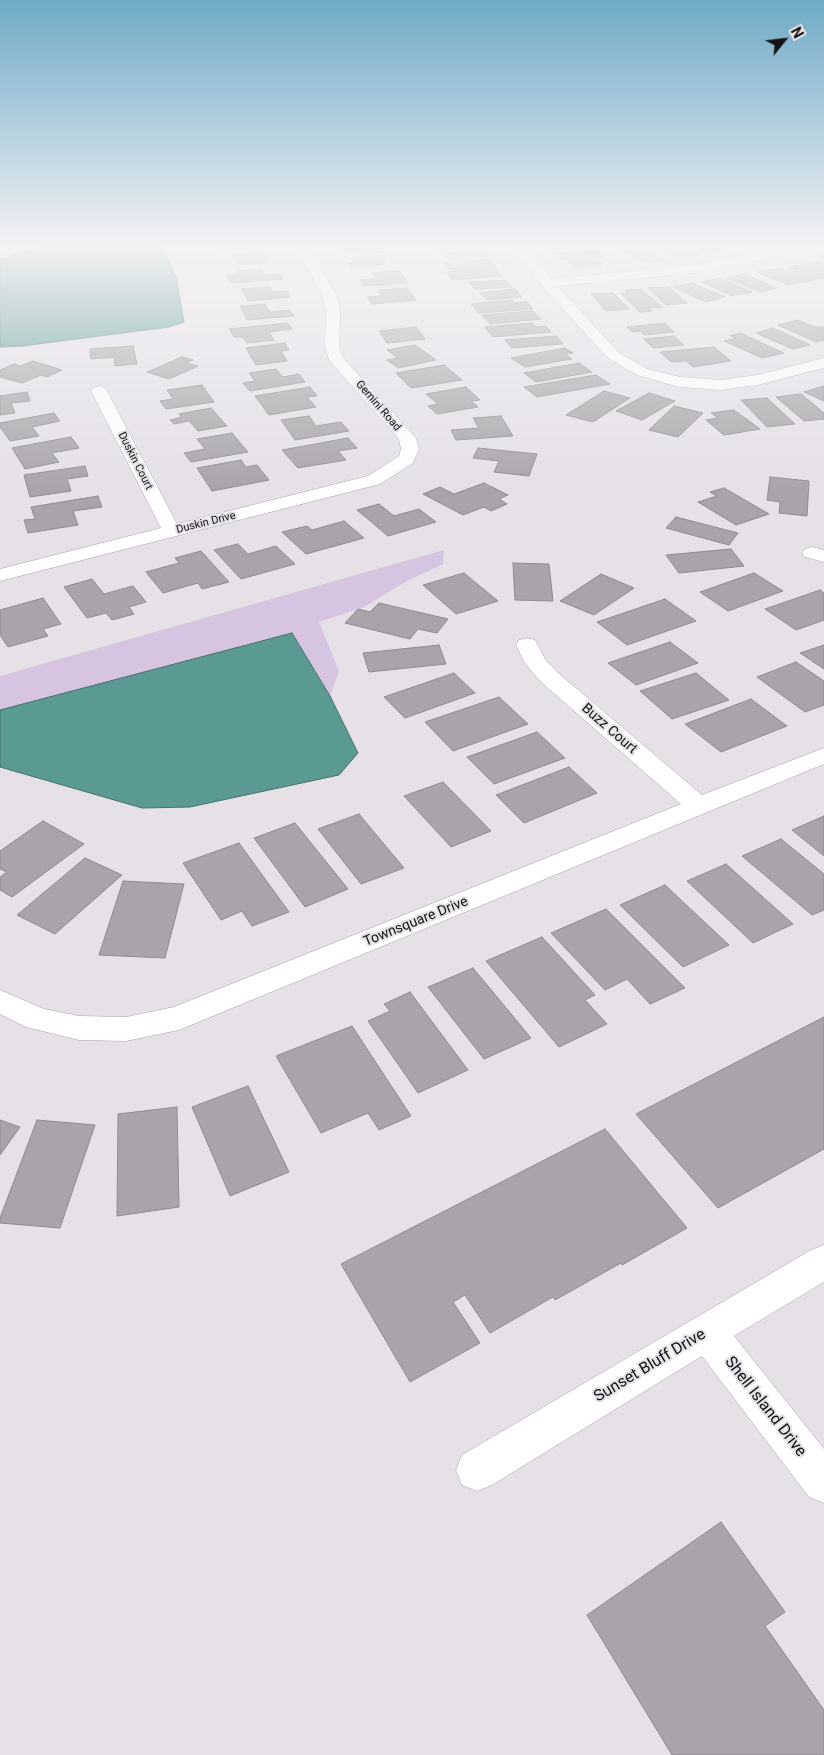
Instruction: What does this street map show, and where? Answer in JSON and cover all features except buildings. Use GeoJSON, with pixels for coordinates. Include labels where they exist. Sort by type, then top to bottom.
{"type":"FeatureCollection","features":[{"type":"Feature","properties":{"kind":"street","name":"Gemini Road"},"geometry":{"type":"LineString","coordinates":[[333,326],[332,347],[337,360],[406,438],[410,450],[407,459]]}},
{"type":"Feature","properties":{"kind":"street"},"geometry":{"type":"LineString","coordinates":[[588,326],[622,362],[660,378],[706,384],[744,383],[824,363]]}},
{"type":"Feature","properties":{"kind":"street","name":"Duskin Court"},"geometry":{"type":"LineString","coordinates":[[99,391],[172,532]]}},
{"type":"Feature","properties":{"kind":"street","name":"Duskin Drive"},"geometry":{"type":"LineString","coordinates":[[0,575],[374,480],[407,459]]}},
{"type":"Feature","properties":{"kind":"street","name":"Buzz Court"},"geometry":{"type":"LineString","coordinates":[[527,645],[535,662],[549,677],[699,806]]}},
{"type":"Feature","properties":{"kind":"street","name":"Townsquare Drive"},"geometry":{"type":"LineString","coordinates":[[0,1001],[37,1019],[79,1028],[126,1029],[179,1018],[824,756]]}},
{"type":"Feature","properties":{"kind":"street","name":"Sunset Bluff Drive"},"geometry":{"type":"LineString","coordinates":[[477,1470],[824,1262]]}},
{"type":"Feature","properties":{"kind":"street","name":"Shell Island Drive"},"geometry":{"type":"LineString","coordinates":[[707,1332],[824,1482]]}},
{"type":"Feature","properties":{"kind":"shaded area"},"geometry":{"type":"Polygon","coordinates":[[[0,326],[172,326],[22,346],[0,347],[0,326]]]}},
{"type":"Feature","properties":{"kind":"shaded area"},"geometry":{"type":"Polygon","coordinates":[[[444,550],[443,564],[407,581],[364,607],[319,622],[339,671],[330,696],[292,633],[0,710],[0,676],[444,550]]]}},
{"type":"Feature","properties":{"kind":"shaded area"},"geometry":{"type":"Polygon","coordinates":[[[292,633],[330,696],[358,753],[339,775],[190,807],[142,808],[0,767],[0,710],[292,633]]]}}]}
